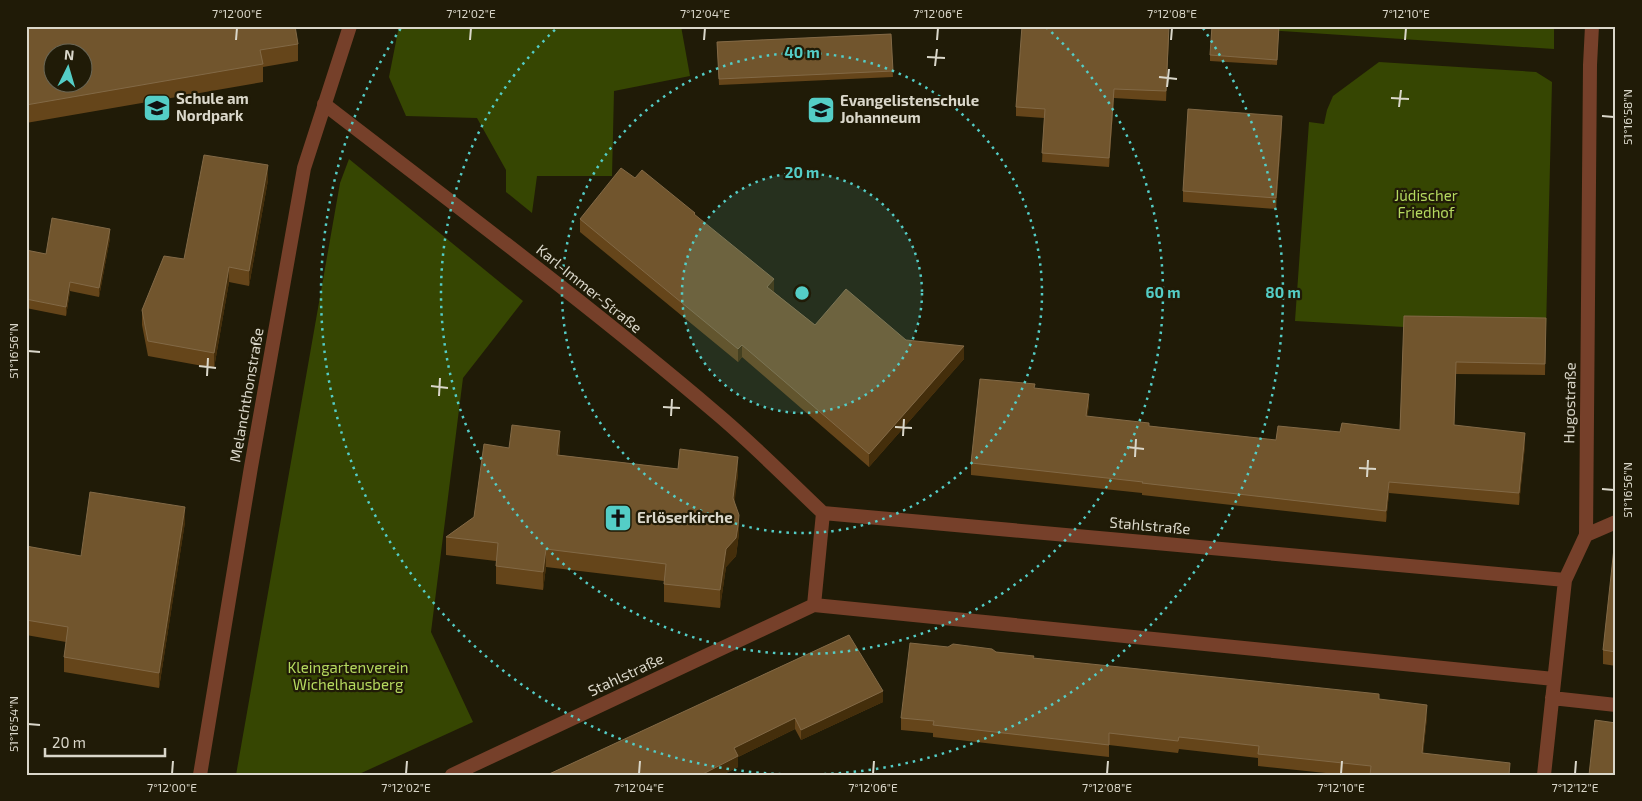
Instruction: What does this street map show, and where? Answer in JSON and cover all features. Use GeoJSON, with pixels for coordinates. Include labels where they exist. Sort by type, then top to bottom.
{"type":"FeatureCollection","features":[{"type":"Feature","properties":{"kind":"street","name":"Melanchthonstraße"},"geometry":{"type":"LineString","coordinates":[[200,775],[251,467],[304,168],[350,26]]}},
{"type":"Feature","properties":{"kind":"street","name":"Hugostraße"},"geometry":{"type":"LineString","coordinates":[[1544,775],[1564,580],[1586,535],[1590,65],[1592,26]]}},
{"type":"Feature","properties":{"kind":"street","name":"Karl-Immer-Straße"},"geometry":{"type":"LineString","coordinates":[[324,104],[554,280],[684,386],[717,414],[823,514]]}},
{"type":"Feature","properties":{"kind":"street"},"geometry":{"type":"LineString","coordinates":[[823,514],[814,605],[1554,679]]}},
{"type":"Feature","properties":{"kind":"street","name":"Stahlstraße"},"geometry":{"type":"LineString","coordinates":[[823,514],[1564,580]]}},
{"type":"Feature","properties":{"kind":"street"},"geometry":{"type":"LineString","coordinates":[[1586,535],[1616,522]]}},
{"type":"Feature","properties":{"kind":"street","name":"Stahlstraße"},"geometry":{"type":"LineString","coordinates":[[452,775],[814,605]]}},
{"type":"Feature","properties":{"kind":"street"},"geometry":{"type":"LineString","coordinates":[[1552,698],[1616,705]]}},
{"type":"Feature","properties":{"kind":"green space"},"geometry":{"type":"Polygon","coordinates":[[[399,26],[681,26],[690,76],[614,91],[612,176],[537,176],[532,213],[506,192],[506,170],[477,118],[406,116],[389,77],[399,26]]]}},
{"type":"Feature","properties":{"kind":"green space"},"geometry":{"type":"Polygon","coordinates":[[[1206,26],[1554,26],[1554,49],[1206,26]]]}},
{"type":"Feature","properties":{"kind":"green space","name":"Jüdischer Friedhof"},"geometry":{"type":"Polygon","coordinates":[[[1379,62],[1536,72],[1552,82],[1546,330],[1404,327],[1295,321],[1309,122],[1324,124],[1333,96],[1379,62]]]}},
{"type":"Feature","properties":{"kind":"green space","name":"Kleingartenverein Wichelhausberg"},"geometry":{"type":"Polygon","coordinates":[[[349,159],[523,301],[463,378],[431,632],[473,722],[357,775],[236,775],[340,183],[349,159]]]}},
{"type":"Feature","properties":{"kind":"building","name":"Schule am Nordpark"},"geometry":{"type":"Polygon","coordinates":[[[26,26],[295,26],[298,44],[260,50],[263,64],[26,105],[26,26]]]}},
{"type":"Feature","properties":{"kind":"building"},"geometry":{"type":"Polygon","coordinates":[[[1022,26],[1169,26],[1166,91],[1114,89],[1109,158],[1042,153],[1045,109],[1016,107],[1022,26]]]}},
{"type":"Feature","properties":{"kind":"building"},"geometry":{"type":"Polygon","coordinates":[[[1212,26],[1279,26],[1277,60],[1210,55],[1212,26]]]}},
{"type":"Feature","properties":{"kind":"building"},"geometry":{"type":"Polygon","coordinates":[[[891,34],[893,71],[719,79],[717,42],[891,34]]]}},
{"type":"Feature","properties":{"kind":"building"},"geometry":{"type":"Polygon","coordinates":[[[1188,109],[1282,116],[1276,198],[1183,191],[1188,109]]]}},
{"type":"Feature","properties":{"kind":"building"},"geometry":{"type":"Polygon","coordinates":[[[204,155],[268,165],[249,271],[229,267],[214,353],[148,341],[142,310],[164,256],[184,259],[204,155]]]}},
{"type":"Feature","properties":{"kind":"building"},"geometry":{"type":"Polygon","coordinates":[[[621,168],[635,178],[642,170],[774,279],[767,287],[815,325],[846,289],[906,340],[964,346],[869,454],[742,345],[738,349],[580,219],[621,168]]]}},
{"type":"Feature","properties":{"kind":"building"},"geometry":{"type":"Polygon","coordinates":[[[52,218],[110,229],[99,288],[70,282],[66,307],[26,299],[26,250],[46,254],[52,218]]]}},
{"type":"Feature","properties":{"kind":"building"},"geometry":{"type":"Polygon","coordinates":[[[1404,316],[1546,318],[1545,364],[1456,362],[1454,425],[1525,433],[1519,493],[1389,482],[1386,511],[971,463],[980,379],[1035,384],[1034,388],[1089,394],[1086,416],[1149,423],[1149,426],[1276,440],[1278,426],[1340,432],[1342,423],[1400,430],[1404,316]]]}},
{"type":"Feature","properties":{"kind":"building"},"geometry":{"type":"Polygon","coordinates":[[[512,425],[560,431],[557,455],[678,469],[680,449],[738,457],[733,498],[739,515],[738,526],[736,538],[726,549],[720,590],[664,584],[666,564],[546,549],[543,572],[496,566],[498,543],[446,537],[474,517],[484,444],[509,448],[512,425]]]}},
{"type":"Feature","properties":{"kind":"building"},"geometry":{"type":"Polygon","coordinates":[[[90,492],[185,507],[159,673],[64,657],[68,627],[26,620],[26,546],[81,556],[90,492]]]}},
{"type":"Feature","properties":{"kind":"building"},"geometry":{"type":"Polygon","coordinates":[[[1616,547],[1616,652],[1603,650],[1614,548],[1616,547]]]}},
{"type":"Feature","properties":{"kind":"building"},"geometry":{"type":"Polygon","coordinates":[[[849,635],[883,691],[801,730],[795,718],[734,748],[738,756],[701,775],[547,775],[849,635]]]}},
{"type":"Feature","properties":{"kind":"building"},"geometry":{"type":"Polygon","coordinates":[[[910,643],[948,647],[953,644],[992,649],[996,652],[1034,656],[1033,658],[1379,694],[1379,699],[1427,705],[1422,753],[1510,763],[1509,775],[1370,775],[1371,766],[1258,754],[1259,746],[1179,737],[1178,741],[1109,733],[1109,745],[933,725],[934,721],[901,718],[910,643]]]}},
{"type":"Feature","properties":{"kind":"building"},"geometry":{"type":"Polygon","coordinates":[[[1595,720],[1616,723],[1616,775],[1589,775],[1595,720]]]}},
{"type":"Feature","properties":{"kind":"place","name":"Schule am Nordpark"},"geometry":{"type":"Point","coordinates":[157,108]}},
{"type":"Feature","properties":{"kind":"place","name":"Evangelistenschule Johanneum"},"geometry":{"type":"Point","coordinates":[821,110]}},
{"type":"Feature","properties":{"kind":"place","name":"Erlöserkirche"},"geometry":{"type":"Point","coordinates":[618,518]}}]}
